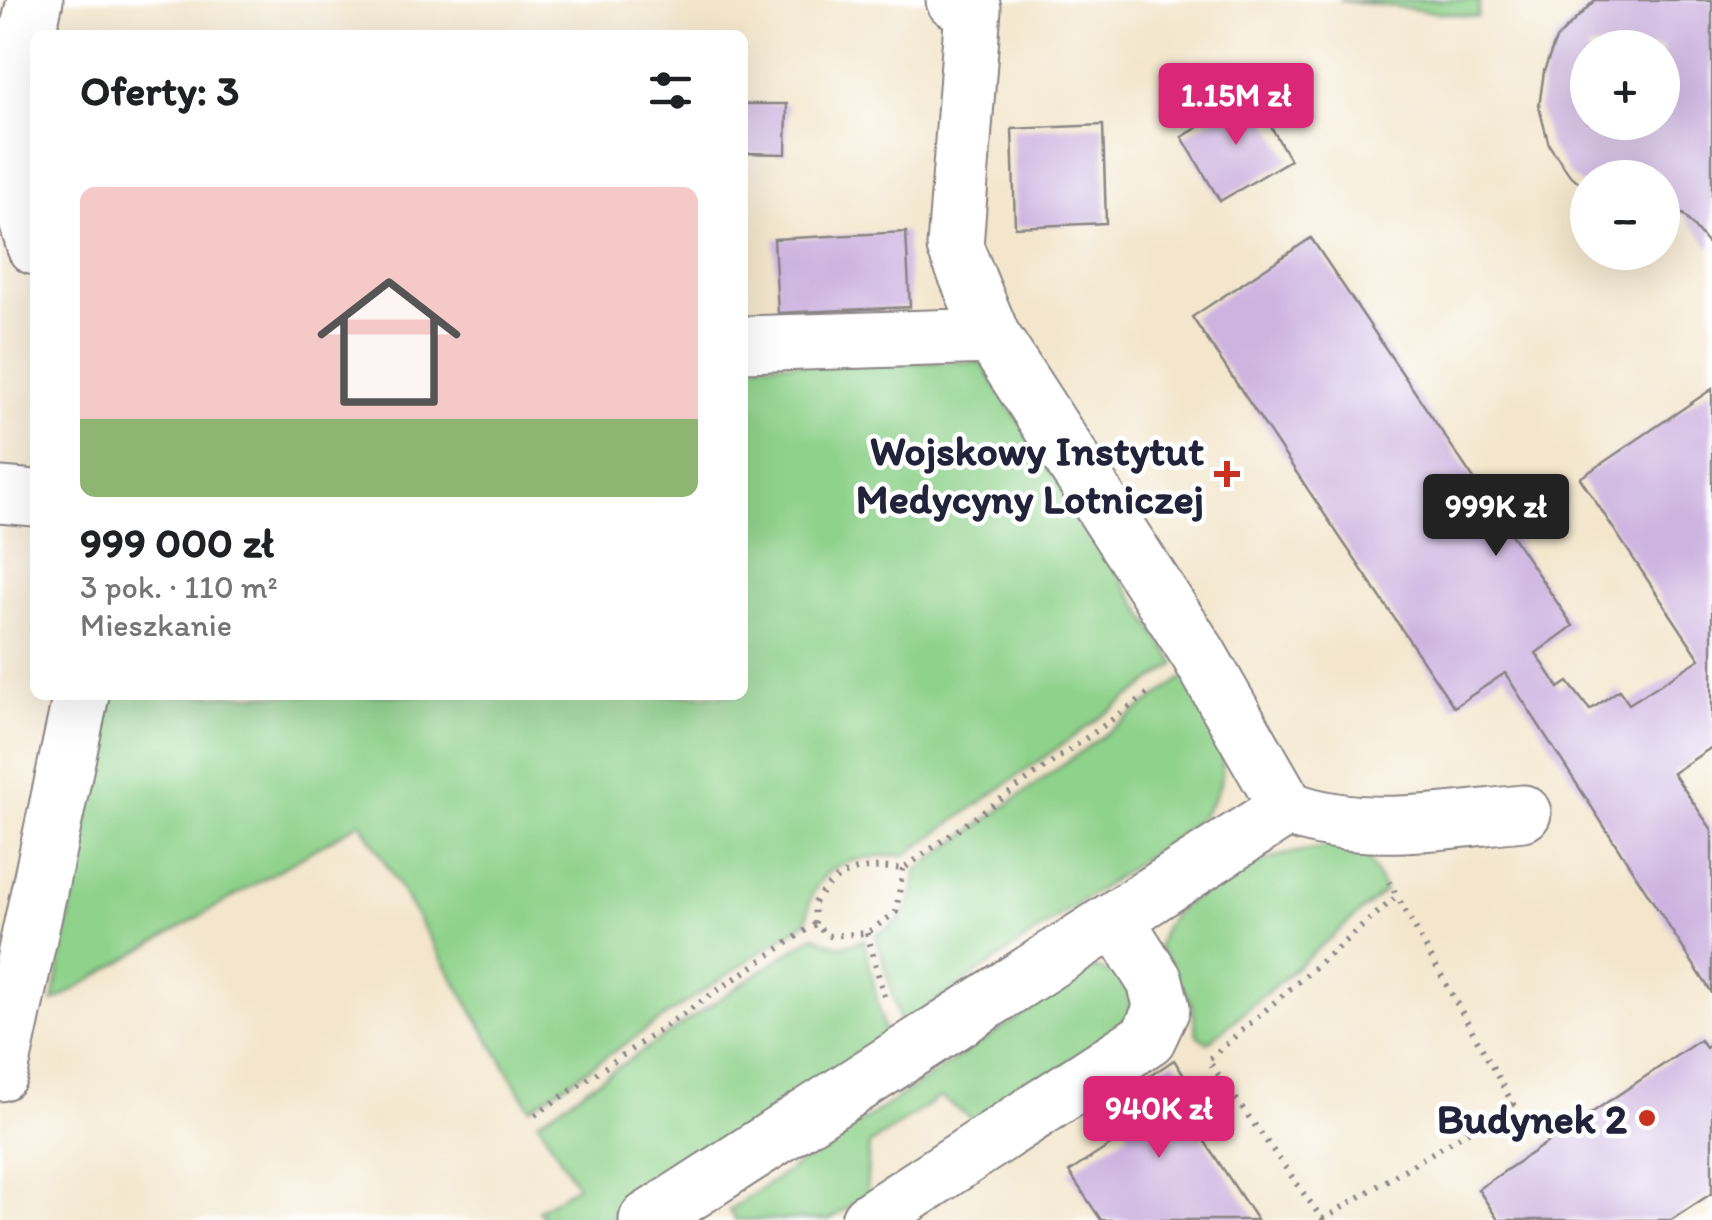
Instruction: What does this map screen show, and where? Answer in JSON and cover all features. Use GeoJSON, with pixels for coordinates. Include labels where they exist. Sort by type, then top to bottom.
{"type":"FeatureCollection","features":[{"type":"Feature","properties":{"kind":"lane"},"geometry":{"type":"LineString","coordinates":[[30,231],[6,155],[35,0]]}},
{"type":"Feature","properties":{"kind":"lane"},"geometry":{"type":"LineString","coordinates":[[954,0],[973,8],[955,247],[992,336],[1198,652],[1287,808],[1307,816],[1356,823],[1523,813]]}},
{"type":"Feature","properties":{"kind":"lane"},"geometry":{"type":"LineString","coordinates":[[0,246],[30,247]]}},
{"type":"Feature","properties":{"kind":"lane"},"geometry":{"type":"LineString","coordinates":[[748,344],[992,336]]}},
{"type":"Feature","properties":{"kind":"lane"},"geometry":{"type":"LineString","coordinates":[[0,495],[30,498]]}},
{"type":"Feature","properties":{"kind":"lane"},"geometry":{"type":"LineString","coordinates":[[0,1073],[14,936],[80,700]]}},
{"type":"Feature","properties":{"kind":"lane"},"geometry":{"type":"LineString","coordinates":[[647,1220],[1287,808]]}},
{"type":"Feature","properties":{"kind":"lane"},"geometry":{"type":"LineString","coordinates":[[869,1220],[1148,1038],[1162,1008],[1155,981],[1115,919]]}},
{"type":"Feature","properties":{"kind":"path"},"geometry":{"type":"LineString","coordinates":[[874,866],[903,868],[896,912],[867,933],[828,936],[815,924],[814,903],[841,873],[874,866]]}},
{"type":"Feature","properties":{"kind":"path"},"geometry":{"type":"LineString","coordinates":[[1322,1219],[1513,1104],[1397,896]]}},
{"type":"Feature","properties":{"kind":"path"},"geometry":{"type":"LineString","coordinates":[[535,1115],[815,924]]}},
{"type":"Feature","properties":{"kind":"green space"},"geometry":{"type":"Polygon","coordinates":[[[1339,0],[1480,0],[1478,17],[1339,0]]]}},
{"type":"Feature","properties":{"kind":"green space"},"geometry":{"type":"Polygon","coordinates":[[[981,362],[1176,664],[906,855],[853,861],[827,874],[810,901],[807,921],[530,1108],[361,822],[53,1002],[110,700],[748,700],[748,363],[981,362]]]}},
{"type":"Feature","properties":{"kind":"green space"},"geometry":{"type":"Polygon","coordinates":[[[1184,677],[1216,733],[1223,768],[1210,804],[1194,824],[901,1026],[876,934],[907,910],[916,871],[1184,677]]]}},
{"type":"Feature","properties":{"kind":"green space"},"geometry":{"type":"Polygon","coordinates":[[[1360,843],[1385,891],[1208,1043],[1197,1035],[1192,1003],[1158,947],[1169,920],[1197,897],[1245,869],[1297,852],[1360,843]]]}},
{"type":"Feature","properties":{"kind":"green space"},"geometry":{"type":"Polygon","coordinates":[[[815,935],[839,945],[864,939],[885,1036],[613,1220],[546,1220],[538,1210],[577,1186],[538,1121],[815,935]]]}},
{"type":"Feature","properties":{"kind":"green space"},"geometry":{"type":"Polygon","coordinates":[[[1093,968],[1113,974],[1125,985],[1130,1000],[1129,1022],[986,1118],[971,1118],[940,1097],[869,1145],[866,1196],[829,1220],[735,1220],[729,1210],[1093,968]]]}},
{"type":"Feature","properties":{"kind":"building"},"geometry":{"type":"Polygon","coordinates":[[[1595,0],[1712,0],[1712,249],[1680,214],[1680,160],[1570,160],[1569,174],[1549,145],[1539,107],[1544,71],[1556,39],[1595,0]]]}},
{"type":"Feature","properties":{"kind":"building"},"geometry":{"type":"Polygon","coordinates":[[[1253,95],[1290,160],[1220,201],[1182,137],[1253,95]]]}},
{"type":"Feature","properties":{"kind":"building"},"geometry":{"type":"Polygon","coordinates":[[[748,104],[787,104],[786,154],[748,153],[748,104]]]}},
{"type":"Feature","properties":{"kind":"building"},"geometry":{"type":"Polygon","coordinates":[[[1103,125],[1106,223],[1015,227],[1012,129],[1103,125]]]}},
{"type":"Feature","properties":{"kind":"building"},"geometry":{"type":"Polygon","coordinates":[[[906,232],[910,307],[778,313],[774,239],[906,232]]]}},
{"type":"Feature","properties":{"kind":"building"},"geometry":{"type":"Polygon","coordinates":[[[1311,238],[1573,626],[1536,653],[1559,688],[1568,682],[1590,710],[1619,690],[1629,704],[1700,659],[1580,478],[1712,389],[1712,747],[1673,773],[1712,830],[1712,993],[1505,673],[1454,707],[1192,317],[1311,238]]]}},
{"type":"Feature","properties":{"kind":"building","name":"Budynek 2"},"geometry":{"type":"Polygon","coordinates":[[[1700,1040],[1706,1048],[1712,1044],[1712,1193],[1671,1220],[1498,1220],[1478,1189],[1700,1040]]]}},
{"type":"Feature","properties":{"kind":"building"},"geometry":{"type":"Polygon","coordinates":[[[1174,1060],[1195,1093],[1180,1104],[1257,1220],[1101,1220],[1069,1172],[1129,1133],[1109,1103],[1174,1060]]]}},
{"type":"Feature","properties":{"kind":"place","name":"Wojskowy Instytut Medycyny Lotniczej"},"geometry":{"type":"Point","coordinates":[1227,474]}},
{"type":"Feature","properties":{"kind":"place","name":"Budynek 2"},"geometry":{"type":"Point","coordinates":[1647,1118]}}]}
